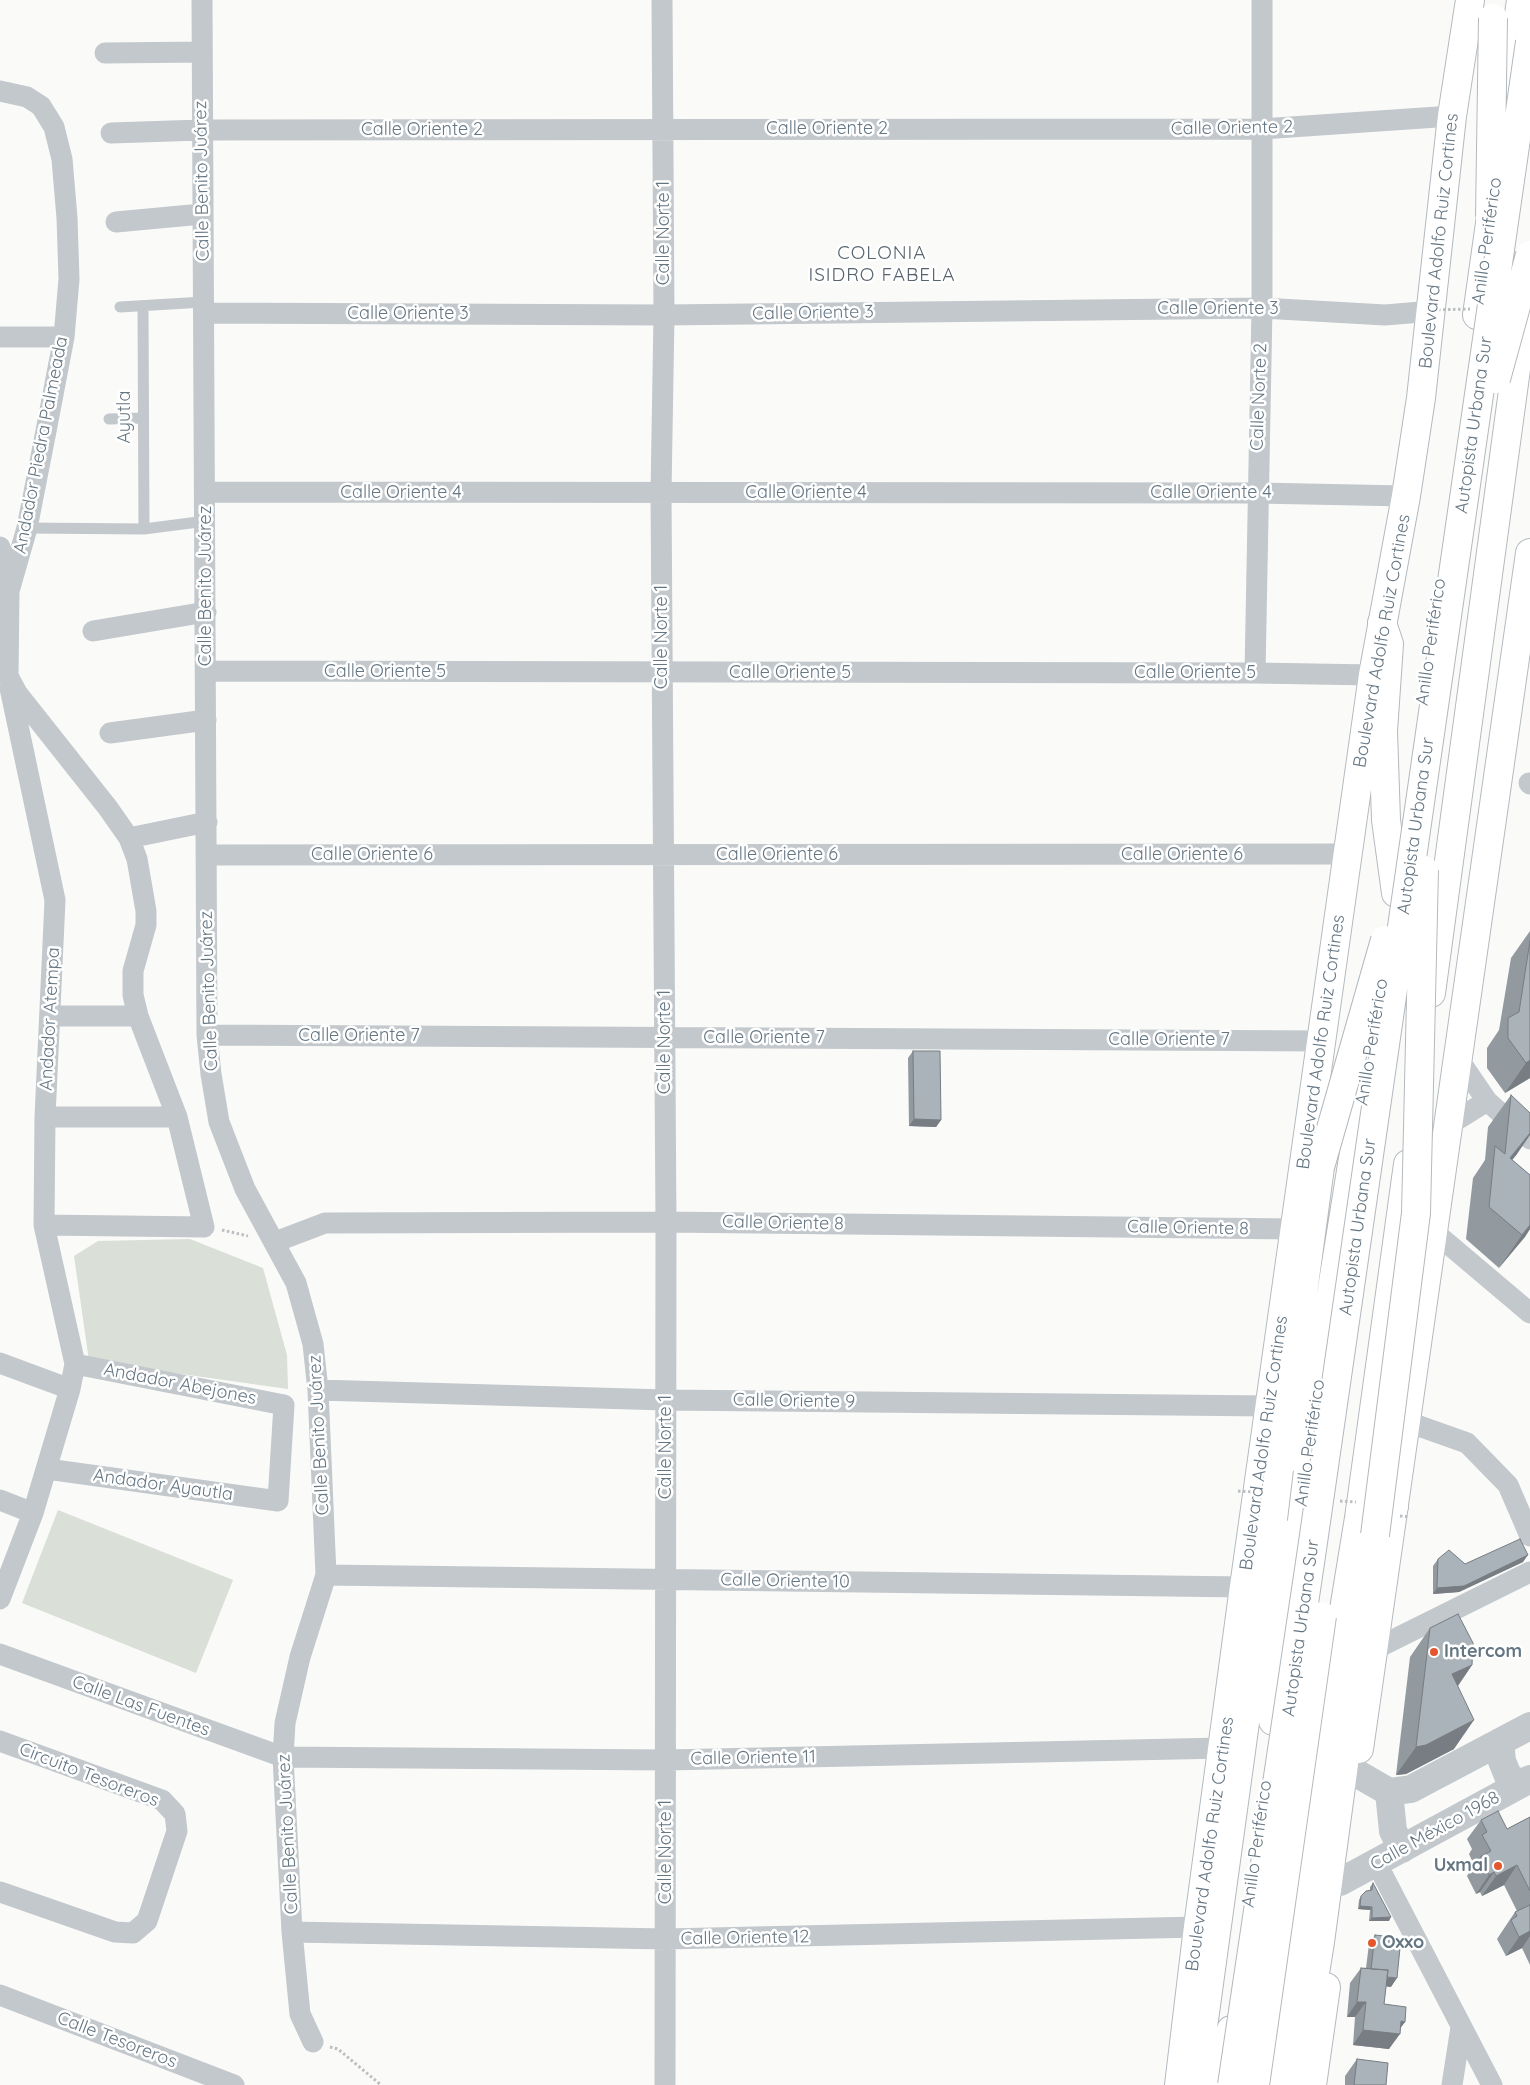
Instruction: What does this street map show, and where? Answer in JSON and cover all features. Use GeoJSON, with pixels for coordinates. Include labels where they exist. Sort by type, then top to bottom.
{"type":"FeatureCollection","features":[{"type":"Feature","properties":{"kind":"main road","name":"Boulevard Adolfo Ruiz Cortines"},"geometry":{"type":"LineString","coordinates":[[1179,2085],[1198,1927],[1244,1587],[1373,676],[1406,496],[1421,398],[1452,116],[1470,0]]}},
{"type":"Feature","properties":{"kind":"main road"},"geometry":{"type":"LineString","coordinates":[[1489,326],[1493,18],[1495,0]]}},
{"type":"Feature","properties":{"kind":"main road","name":"Anillo Periférico"},"geometry":{"type":"LineString","coordinates":[[1223,2085],[1325,1332],[1396,893],[1521,0]]}},
{"type":"Feature","properties":{"kind":"main road","name":"Autopista Urbana Sur"},"geometry":{"type":"LineString","coordinates":[[1255,2085],[1363,1322],[1419,849],[1489,326],[1530,42]]}},
{"type":"Feature","properties":{"kind":"main road","name":"Autopista Urbana Sur"},"geometry":{"type":"LineString","coordinates":[[1232,2085],[1419,849],[1496,379],[1530,146]]}},
{"type":"Feature","properties":{"kind":"main road"},"geometry":{"type":"LineString","coordinates":[[1496,379],[1530,255]]}},
{"type":"Feature","properties":{"kind":"main road"},"geometry":{"type":"LineString","coordinates":[[1272,2085],[1310,1817],[1359,1518],[1530,268]]}},
{"type":"Feature","properties":{"kind":"main road"},"geometry":{"type":"LineString","coordinates":[[1312,2085],[1530,552]]}},
{"type":"Feature","properties":{"kind":"main road"},"geometry":{"type":"LineString","coordinates":[[1382,622],[1388,644],[1383,731],[1386,820],[1396,893]]}},
{"type":"Feature","properties":{"kind":"main road"},"geometry":{"type":"LineString","coordinates":[[1195,2085],[1320,1167],[1419,849]]}},
{"type":"Feature","properties":{"kind":"main road"},"geometry":{"type":"LineString","coordinates":[[1297,2085],[1327,1894],[1416,1213],[1419,849]]}},
{"type":"Feature","properties":{"kind":"main road"},"geometry":{"type":"LineString","coordinates":[[1390,1290],[1394,1506]]}},
{"type":"Feature","properties":{"kind":"main road"},"geometry":{"type":"LineString","coordinates":[[1215,2085],[1232,2026]]}},
{"type":"Feature","properties":{"kind":"street","name":"Calle Benito Juárez"},"geometry":{"type":"LineString","coordinates":[[202,0],[201,130],[206,492],[207,1035],[219,1122],[245,1189],[296,1283],[314,1344],[318,1390],[326,1575],[298,1666],[285,1723],[283,1757],[292,1932],[300,2014],[313,2042]]}},
{"type":"Feature","properties":{"kind":"street","name":"Calle Norte 1"},"geometry":{"type":"LineString","coordinates":[[662,0],[664,314],[661,493],[666,1222],[666,1940],[664,2085]]}},
{"type":"Feature","properties":{"kind":"street","name":"Calle Norte 2"},"geometry":{"type":"LineString","coordinates":[[1255,673],[1262,308],[1262,0]]}},
{"type":"Feature","properties":{"kind":"street"},"geometry":{"type":"LineString","coordinates":[[105,53],[202,52]]}},
{"type":"Feature","properties":{"kind":"street","name":"Andador Piedra Palmeada"},"geometry":{"type":"LineString","coordinates":[[0,91],[27,97],[42,106],[54,127],[62,159],[68,218],[69,279],[64,337],[27,528],[9,591],[8,676]]}},
{"type":"Feature","properties":{"kind":"street","name":"Calle Oriente 2"},"geometry":{"type":"LineString","coordinates":[[112,133],[201,130],[1262,129],[1452,116]]}},
{"type":"Feature","properties":{"kind":"street"},"geometry":{"type":"LineString","coordinates":[[116,222],[202,214]]}},
{"type":"Feature","properties":{"kind":"street","name":"Calle Oriente 3"},"geometry":{"type":"LineString","coordinates":[[204,308],[664,314],[1262,308],[1385,314],[1421,312]]}},
{"type":"Feature","properties":{"kind":"street"},"geometry":{"type":"LineString","coordinates":[[0,337],[64,337]]}},
{"type":"Feature","properties":{"kind":"street","name":"Calle Oriente 4"},"geometry":{"type":"LineString","coordinates":[[206,492],[1257,493],[1406,496]]}},
{"type":"Feature","properties":{"kind":"street"},"geometry":{"type":"LineString","coordinates":[[0,547],[9,591]]}},
{"type":"Feature","properties":{"kind":"street"},"geometry":{"type":"LineString","coordinates":[[93,631],[206,612]]}},
{"type":"Feature","properties":{"kind":"street","name":"Calle Oriente 5"},"geometry":{"type":"LineString","coordinates":[[206,671],[1255,673],[1373,676]]}},
{"type":"Feature","properties":{"kind":"street"},"geometry":{"type":"LineString","coordinates":[[8,676],[17,693],[108,808],[129,838],[137,859],[146,911],[146,925],[132,971],[133,995],[138,1016],[176,1117],[204,1227],[44,1225]]}},
{"type":"Feature","properties":{"kind":"street","name":"Andador Atempa"},"geometry":{"type":"LineString","coordinates":[[8,676],[55,900],[45,1117],[44,1225],[75,1364]]}},
{"type":"Feature","properties":{"kind":"street"},"geometry":{"type":"LineString","coordinates":[[110,733],[206,720]]}},
{"type":"Feature","properties":{"kind":"street"},"geometry":{"type":"LineString","coordinates":[[129,838],[207,822]]}},
{"type":"Feature","properties":{"kind":"street","name":"Calle Oriente 6"},"geometry":{"type":"LineString","coordinates":[[206,856],[1348,854]]}},
{"type":"Feature","properties":{"kind":"street"},"geometry":{"type":"LineString","coordinates":[[50,1016],[138,1016]]}},
{"type":"Feature","properties":{"kind":"street","name":"Calle Oriente 7"},"geometry":{"type":"LineString","coordinates":[[207,1035],[1322,1041]]}},
{"type":"Feature","properties":{"kind":"street"},"geometry":{"type":"LineString","coordinates":[[1458,1060],[1487,1101],[1530,1139]]}},
{"type":"Feature","properties":{"kind":"street"},"geometry":{"type":"LineString","coordinates":[[1450,1124],[1487,1101]]}},
{"type":"Feature","properties":{"kind":"street"},"geometry":{"type":"LineString","coordinates":[[45,1117],[176,1117]]}},
{"type":"Feature","properties":{"kind":"street","name":"Calle Oriente 8"},"geometry":{"type":"LineString","coordinates":[[275,1242],[325,1223],[666,1222],[1294,1229]]}},
{"type":"Feature","properties":{"kind":"street"},"geometry":{"type":"LineString","coordinates":[[1433,1231],[1530,1313]]}},
{"type":"Feature","properties":{"kind":"street"},"geometry":{"type":"LineString","coordinates":[[0,1363],[70,1389]]}},
{"type":"Feature","properties":{"kind":"street"},"geometry":{"type":"LineString","coordinates":[[0,1599],[33,1513],[70,1389],[75,1364]]}},
{"type":"Feature","properties":{"kind":"street","name":"Andador Abejones"},"geometry":{"type":"LineString","coordinates":[[75,1364],[284,1405],[278,1501]]}},
{"type":"Feature","properties":{"kind":"street","name":"Calle Oriente 9"},"geometry":{"type":"LineString","coordinates":[[318,1390],[666,1400],[1270,1406]]}},
{"type":"Feature","properties":{"kind":"street"},"geometry":{"type":"LineString","coordinates":[[1405,1422],[1467,1443],[1508,1485],[1530,1536]]}},
{"type":"Feature","properties":{"kind":"street","name":"Andador Ayautla"},"geometry":{"type":"LineString","coordinates":[[47,1469],[278,1501]]}},
{"type":"Feature","properties":{"kind":"street"},"geometry":{"type":"LineString","coordinates":[[0,1500],[33,1513]]}},
{"type":"Feature","properties":{"kind":"street"},"geometry":{"type":"LineString","coordinates":[[1375,1649],[1530,1572]]}},
{"type":"Feature","properties":{"kind":"street","name":"Calle Oriente 10"},"geometry":{"type":"LineString","coordinates":[[326,1575],[1244,1587]]}},
{"type":"Feature","properties":{"kind":"street","name":"Calle Las Fuentes"},"geometry":{"type":"LineString","coordinates":[[0,1654],[283,1757]]}},
{"type":"Feature","properties":{"kind":"street"},"geometry":{"type":"LineString","coordinates":[[1356,1773],[1388,1792],[1412,1789],[1472,1759],[1530,1726]]}},
{"type":"Feature","properties":{"kind":"street","name":"Circuito Tesoreros"},"geometry":{"type":"LineString","coordinates":[[0,1741],[162,1800],[175,1814],[178,1832],[147,1921],[134,1933],[115,1932],[0,1892]]}},
{"type":"Feature","properties":{"kind":"street"},"geometry":{"type":"LineString","coordinates":[[1500,1742],[1502,1762],[1508,1776],[1525,1782]]}},
{"type":"Feature","properties":{"kind":"street","name":"Calle Oriente 11"},"geometry":{"type":"LineString","coordinates":[[283,1757],[666,1760],[1223,1748]]}},
{"type":"Feature","properties":{"kind":"street"},"geometry":{"type":"LineString","coordinates":[[1472,1759],[1488,1770],[1494,1781],[1493,1798]]}},
{"type":"Feature","properties":{"kind":"street","name":"Calle México 1968"},"geometry":{"type":"LineString","coordinates":[[1340,1882],[1377,1864],[1493,1798],[1525,1782]]}},
{"type":"Feature","properties":{"kind":"street"},"geometry":{"type":"LineString","coordinates":[[1388,1792],[1393,1831],[1402,1849]]}},
{"type":"Feature","properties":{"kind":"street"},"geometry":{"type":"LineString","coordinates":[[1377,1864],[1492,2085]]}},
{"type":"Feature","properties":{"kind":"street","name":"Calle Oriente 12"},"geometry":{"type":"LineString","coordinates":[[292,1932],[666,1940],[1198,1927]]}},
{"type":"Feature","properties":{"kind":"street","name":"Calle Tesoreros"},"geometry":{"type":"LineString","coordinates":[[0,1995],[234,2085]]}},
{"type":"Feature","properties":{"kind":"street"},"geometry":{"type":"LineString","coordinates":[[1452,2085],[1461,2026]]}},
{"type":"Feature","properties":{"kind":"lane"},"geometry":{"type":"LineString","coordinates":[[120,308],[143,306],[204,308]]}},
{"type":"Feature","properties":{"kind":"lane","name":"Ayutla"},"geometry":{"type":"LineString","coordinates":[[143,306],[144,529]]}},
{"type":"Feature","properties":{"kind":"lane"},"geometry":{"type":"LineString","coordinates":[[109,419],[143,418]]}},
{"type":"Feature","properties":{"kind":"lane"},"geometry":{"type":"LineString","coordinates":[[27,528],[144,529],[206,521]]}},
{"type":"Feature","properties":{"kind":"lane"},"geometry":{"type":"LineString","coordinates":[[1515,660],[1530,625]]}},
{"type":"Feature","properties":{"kind":"path"},"geometry":{"type":"LineString","coordinates":[[204,1227],[275,1242]]}},
{"type":"Feature","properties":{"kind":"path"},"geometry":{"type":"LineString","coordinates":[[313,2042],[338,2049],[381,2085]]}},
{"type":"Feature","properties":{"kind":"shaded area"},"geometry":{"type":"Polygon","coordinates":[[[190,1239],[263,1268],[287,1355],[288,1389],[89,1361],[74,1256],[98,1241],[190,1239]]]}},
{"type":"Feature","properties":{"kind":"shaded area"},"geometry":{"type":"Polygon","coordinates":[[[58,1510],[233,1580],[196,1673],[22,1603],[58,1510]]]}},
{"type":"Feature","properties":{"kind":"building"},"geometry":{"type":"Polygon","coordinates":[[[1530,941],[1530,1060],[1526,1063],[1508,1038],[1508,1018],[1519,1012],[1530,941]]]}},
{"type":"Feature","properties":{"kind":"building"},"geometry":{"type":"Polygon","coordinates":[[[913,1051],[940,1051],[941,1120],[914,1119],[913,1051]]]}},
{"type":"Feature","properties":{"kind":"building"},"geometry":{"type":"Polygon","coordinates":[[[1511,1095],[1530,1113],[1530,1133],[1510,1158],[1530,1175],[1530,1225],[1522,1235],[1489,1207],[1495,1146],[1505,1154],[1511,1095]]]}},
{"type":"Feature","properties":{"kind":"building"},"geometry":{"type":"Polygon","coordinates":[[[1520,1539],[1528,1555],[1464,1586],[1437,1588],[1438,1559],[1449,1550],[1465,1564],[1520,1539]]]}},
{"type":"Feature","properties":{"kind":"building"},"geometry":{"type":"Polygon","coordinates":[[[1458,1614],[1473,1643],[1472,1665],[1452,1674],[1474,1720],[1426,1745],[1416,1747],[1430,1628],[1458,1614]]]}},
{"type":"Feature","properties":{"kind":"building"},"geometry":{"type":"Polygon","coordinates":[[[1498,1811],[1507,1829],[1530,1817],[1530,1891],[1517,1865],[1496,1876],[1494,1872],[1489,1875],[1480,1857],[1491,1851],[1482,1835],[1487,1832],[1481,1820],[1498,1811]]]}},
{"type":"Feature","properties":{"kind":"building"},"geometry":{"type":"Polygon","coordinates":[[[1373,1883],[1391,1917],[1372,1918],[1372,1907],[1360,1906],[1361,1896],[1366,1891],[1372,1890],[1373,1883]]]}},
{"type":"Feature","properties":{"kind":"building"},"geometry":{"type":"Polygon","coordinates":[[[1530,1905],[1530,1931],[1519,1937],[1511,1920],[1517,1916],[1515,1912],[1530,1905]]]}},
{"type":"Feature","properties":{"kind":"building"},"geometry":{"type":"Polygon","coordinates":[[[1375,1935],[1401,1938],[1397,1978],[1387,1977],[1388,1970],[1371,1969],[1375,1935]]]}},
{"type":"Feature","properties":{"kind":"building"},"geometry":{"type":"Polygon","coordinates":[[[1361,1968],[1388,1970],[1384,2004],[1406,2007],[1405,2022],[1401,2021],[1400,2034],[1363,2030],[1366,2002],[1357,2002],[1361,1968]]]}},
{"type":"Feature","properties":{"kind":"building"},"geometry":{"type":"Polygon","coordinates":[[[1357,2059],[1388,2063],[1386,2085],[1354,2085],[1357,2059]]]}},
{"type":"Feature","properties":{"kind":"place","name":"Intercom"},"geometry":{"type":"Point","coordinates":[1434,1652]}},
{"type":"Feature","properties":{"kind":"place","name":"Uxmal"},"geometry":{"type":"Point","coordinates":[1498,1866]}},
{"type":"Feature","properties":{"kind":"place","name":"Oxxo"},"geometry":{"type":"Point","coordinates":[1372,1943]}},
{"type":"Feature","properties":{"kind":"district","name":"COLONIA ISIDRO FABELA"},"geometry":{"type":"Point","coordinates":[882,264]}}]}
